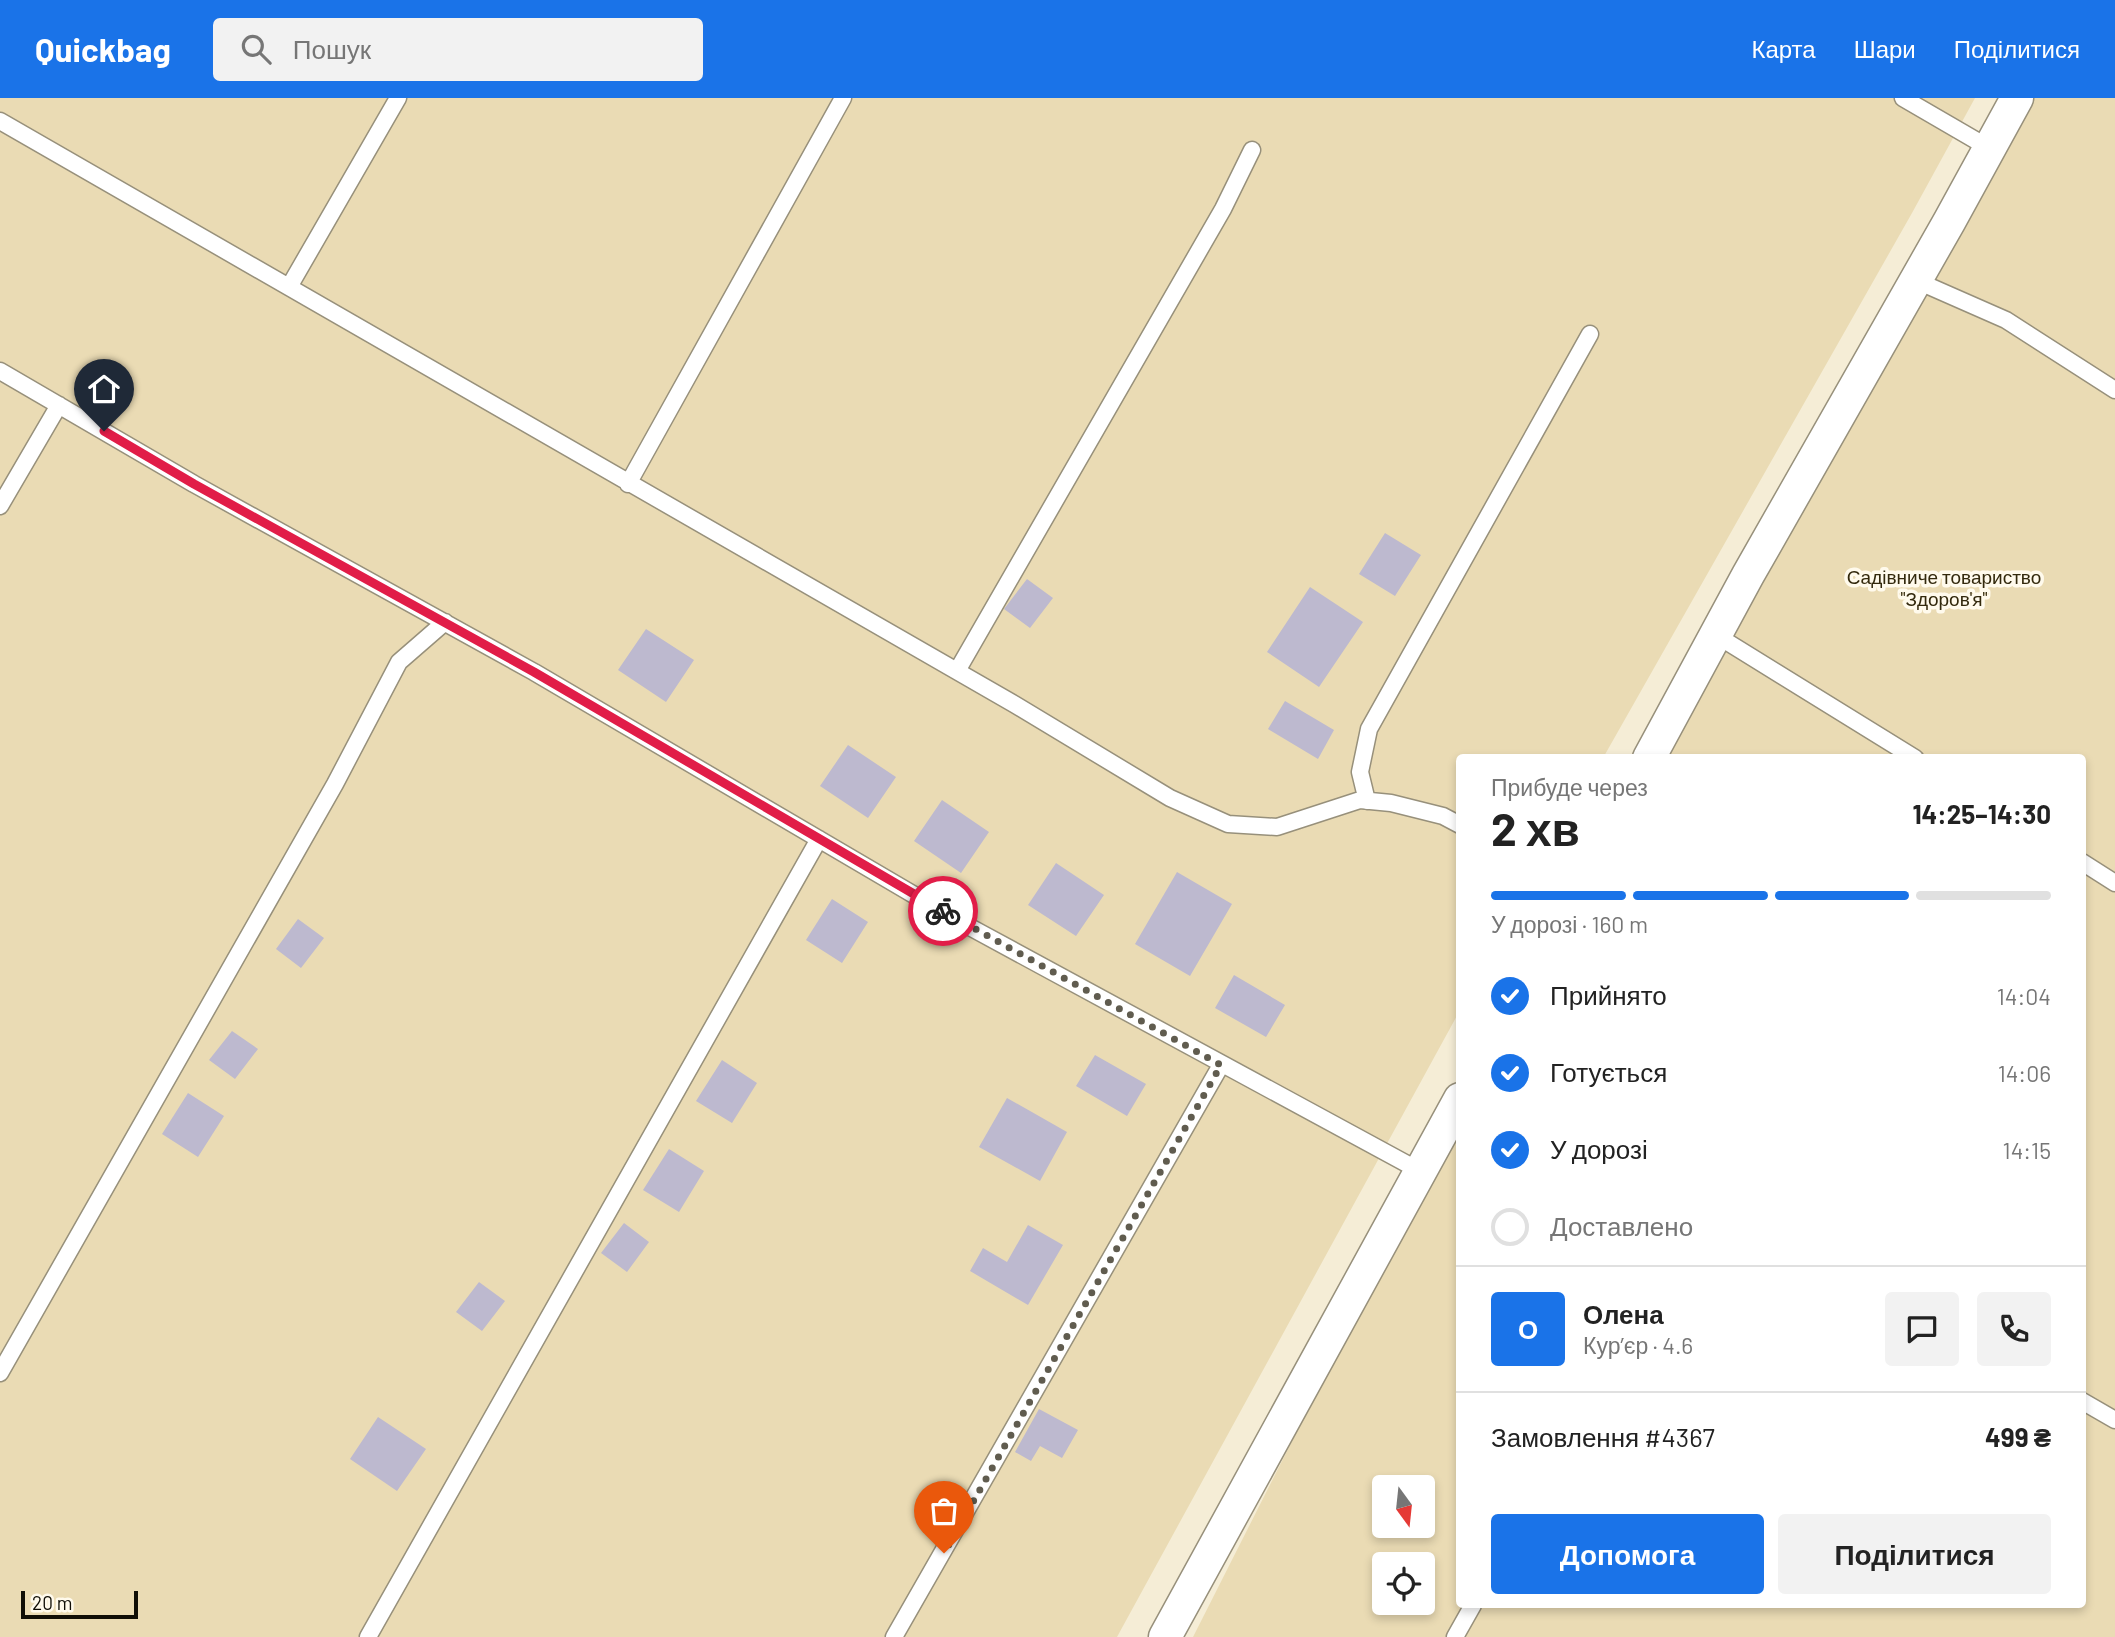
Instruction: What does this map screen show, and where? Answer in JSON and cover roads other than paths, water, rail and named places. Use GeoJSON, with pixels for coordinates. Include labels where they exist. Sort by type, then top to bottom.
{"type":"FeatureCollection","features":[{"type":"Feature","properties":{"kind":"street"},"geometry":{"type":"LineString","coordinates":[[1651,754],[2017,98]]}},
{"type":"Feature","properties":{"kind":"street"},"geometry":{"type":"LineString","coordinates":[[1166,1637],[1456,1106]]}},
{"type":"Feature","properties":{"kind":"lane"},"geometry":{"type":"LineString","coordinates":[[289,287],[398,98]]}},
{"type":"Feature","properties":{"kind":"lane"},"geometry":{"type":"LineString","coordinates":[[628,484],[843,98]]}},
{"type":"Feature","properties":{"kind":"lane"},"geometry":{"type":"LineString","coordinates":[[1903,98],[1989,148]]}},
{"type":"Feature","properties":{"kind":"lane"},"geometry":{"type":"LineString","coordinates":[[0,121],[957,671],[1170,798],[1228,824],[1277,827],[1360,800],[1391,803],[1443,816],[1456,823]]}},
{"type":"Feature","properties":{"kind":"lane"},"geometry":{"type":"LineString","coordinates":[[957,671],[1223,209],[1252,150]]}},
{"type":"Feature","properties":{"kind":"lane"},"geometry":{"type":"LineString","coordinates":[[1915,280],[2006,320],[2115,390]]}},
{"type":"Feature","properties":{"kind":"lane"},"geometry":{"type":"LineString","coordinates":[[1367,801],[1360,772],[1368,729],[1590,334]]}},
{"type":"Feature","properties":{"kind":"lane"},"geometry":{"type":"LineString","coordinates":[[0,371],[194,484],[444,622],[955,919],[1420,1171]]}},
{"type":"Feature","properties":{"kind":"lane"},"geometry":{"type":"LineString","coordinates":[[0,506],[60,405]]}},
{"type":"Feature","properties":{"kind":"lane"},"geometry":{"type":"LineString","coordinates":[[0,1374],[328,797],[399,662],[444,622]]}},
{"type":"Feature","properties":{"kind":"lane"},"geometry":{"type":"LineString","coordinates":[[1716,635],[1909,754]]}},
{"type":"Feature","properties":{"kind":"lane"},"geometry":{"type":"LineString","coordinates":[[368,1637],[819,839]]}},
{"type":"Feature","properties":{"kind":"lane"},"geometry":{"type":"LineString","coordinates":[[2086,865],[2115,883]]}},
{"type":"Feature","properties":{"kind":"lane"},"geometry":{"type":"LineString","coordinates":[[894,1637],[1221,1065]]}},
{"type":"Feature","properties":{"kind":"lane"},"geometry":{"type":"LineString","coordinates":[[2086,1403],[2115,1420]]}},
{"type":"Feature","properties":{"kind":"lane"},"geometry":{"type":"LineString","coordinates":[[1455,1637],[1471,1608]]}},
{"type":"Feature","properties":{"kind":"park label","name":"Садівниче товариство \"Здоров'я\""},"geometry":{"type":"Point","coordinates":[1944,587]}}]}
